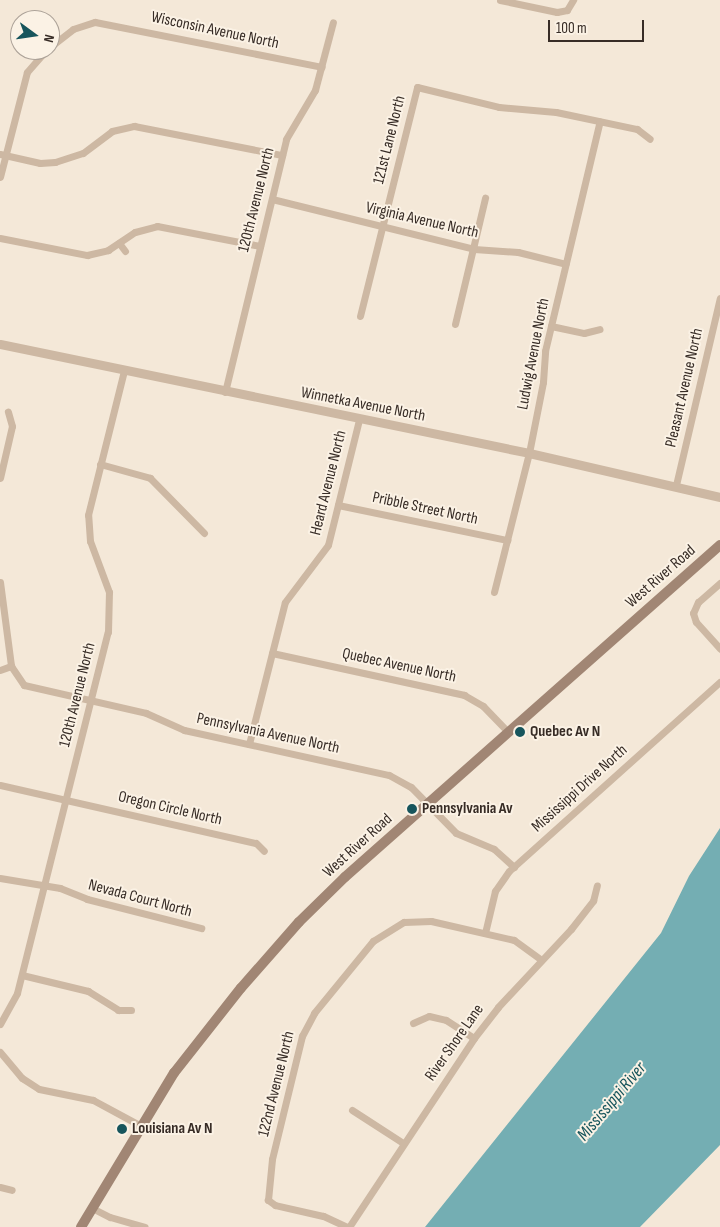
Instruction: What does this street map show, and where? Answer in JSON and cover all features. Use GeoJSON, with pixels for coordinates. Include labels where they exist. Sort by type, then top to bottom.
{"type":"FeatureCollection","features":[{"type":"Feature","properties":{"kind":"main road","name":"West River Road"},"geometry":{"type":"LineString","coordinates":[[81,1227],[141,1126],[193,1048],[274,950],[346,877],[720,545]]}},
{"type":"Feature","properties":{"kind":"street"},"geometry":{"type":"LineString","coordinates":[[500,0],[557,12],[567,10],[573,0]]}},
{"type":"Feature","properties":{"kind":"street","name":"Wisconsin Avenue North"},"geometry":{"type":"LineString","coordinates":[[60,39],[73,29],[95,22],[322,67]]}},
{"type":"Feature","properties":{"kind":"street","name":"120th Avenue North"},"geometry":{"type":"LineString","coordinates":[[225,392],[288,132],[315,90],[333,22]]}},
{"type":"Feature","properties":{"kind":"street"},"geometry":{"type":"LineString","coordinates":[[0,177],[3,154],[27,72],[37,60]]}},
{"type":"Feature","properties":{"kind":"street","name":"121st Lane North"},"geometry":{"type":"LineString","coordinates":[[360,316],[418,87],[499,107],[548,111],[600,122]]}},
{"type":"Feature","properties":{"kind":"street"},"geometry":{"type":"LineString","coordinates":[[600,122],[637,129],[650,139]]}},
{"type":"Feature","properties":{"kind":"street","name":"Ludwig Avenue North"},"geometry":{"type":"LineString","coordinates":[[494,592],[529,453],[551,326],[600,122]]}},
{"type":"Feature","properties":{"kind":"street"},"geometry":{"type":"LineString","coordinates":[[3,154],[40,163],[55,162],[83,153],[112,132],[134,126],[282,155]]}},
{"type":"Feature","properties":{"kind":"street"},"geometry":{"type":"LineString","coordinates":[[455,324],[485,198]]}},
{"type":"Feature","properties":{"kind":"street","name":"Virginia Avenue North"},"geometry":{"type":"LineString","coordinates":[[272,200],[474,249],[518,252],[566,264]]}},
{"type":"Feature","properties":{"kind":"street"},"geometry":{"type":"LineString","coordinates":[[0,238],[87,255],[98,254],[135,232],[157,226],[260,246]]}},
{"type":"Feature","properties":{"kind":"street"},"geometry":{"type":"LineString","coordinates":[[119,243],[125,251]]}},
{"type":"Feature","properties":{"kind":"street","name":"Pleasant Avenue North"},"geometry":{"type":"LineString","coordinates":[[676,485],[720,298]]}},
{"type":"Feature","properties":{"kind":"street"},"geometry":{"type":"LineString","coordinates":[[551,326],[584,333],[600,329]]}},
{"type":"Feature","properties":{"kind":"street","name":"Winnetka Avenue North"},"geometry":{"type":"LineString","coordinates":[[0,344],[359,420],[529,453],[676,485],[720,497]]}},
{"type":"Feature","properties":{"kind":"street","name":"120th Avenue North"},"geometry":{"type":"LineString","coordinates":[[0,1024],[12,1005],[22,975],[110,618],[109,592],[88,528],[90,502],[124,370]]}},
{"type":"Feature","properties":{"kind":"street"},"geometry":{"type":"LineString","coordinates":[[0,478],[12,426],[8,412]]}},
{"type":"Feature","properties":{"kind":"street","name":"Heard Avenue North"},"geometry":{"type":"LineString","coordinates":[[249,744],[285,602],[325,553],[359,420]]}},
{"type":"Feature","properties":{"kind":"street"},"geometry":{"type":"LineString","coordinates":[[100,464],[150,478],[204,533]]}},
{"type":"Feature","properties":{"kind":"street","name":"Pribble Street North"},"geometry":{"type":"LineString","coordinates":[[338,505],[507,540]]}},
{"type":"Feature","properties":{"kind":"street"},"geometry":{"type":"LineString","coordinates":[[0,582],[11,666],[0,670]]}},
{"type":"Feature","properties":{"kind":"street"},"geometry":{"type":"LineString","coordinates":[[720,582],[693,609],[696,622],[720,649]]}},
{"type":"Feature","properties":{"kind":"street","name":"Quebec Avenue North"},"geometry":{"type":"LineString","coordinates":[[272,652],[464,695],[483,706],[508,732]]}},
{"type":"Feature","properties":{"kind":"street","name":"Pennsylvania Avenue North"},"geometry":{"type":"LineString","coordinates":[[11,666],[16,676],[30,687],[146,713],[184,730],[390,775],[411,787],[456,833],[494,849],[514,867]]}},
{"type":"Feature","properties":{"kind":"street","name":"Mississippi Drive North"},"geometry":{"type":"LineString","coordinates":[[485,933],[495,891],[514,867],[720,682]]}},
{"type":"Feature","properties":{"kind":"street","name":"Oregon Circle North"},"geometry":{"type":"LineString","coordinates":[[0,785],[256,843],[264,851]]}},
{"type":"Feature","properties":{"kind":"street","name":"Nevada Court North"},"geometry":{"type":"LineString","coordinates":[[0,878],[45,884],[87,900],[201,928]]}},
{"type":"Feature","properties":{"kind":"street","name":"River Shore Lane"},"geometry":{"type":"LineString","coordinates":[[348,1227],[474,1038],[498,1007],[593,901],[597,885]]}},
{"type":"Feature","properties":{"kind":"street","name":"122nd Avenue North"},"geometry":{"type":"LineString","coordinates":[[348,1227],[323,1216],[274,1205],[268,1200],[272,1159],[302,1036],[314,1013],[373,941],[394,926],[404,922],[431,921],[514,940],[542,960]]}},
{"type":"Feature","properties":{"kind":"street"},"geometry":{"type":"LineString","coordinates":[[22,975],[88,991],[118,1010],[131,1010]]}},
{"type":"Feature","properties":{"kind":"street"},"geometry":{"type":"LineString","coordinates":[[413,1023],[429,1016],[446,1020],[474,1038]]}},
{"type":"Feature","properties":{"kind":"street"},"geometry":{"type":"LineString","coordinates":[[0,1052],[22,1078],[39,1089],[93,1100],[141,1126]]}},
{"type":"Feature","properties":{"kind":"street"},"geometry":{"type":"LineString","coordinates":[[352,1110],[403,1143]]}},
{"type":"Feature","properties":{"kind":"street"},"geometry":{"type":"LineString","coordinates":[[0,1187],[12,1190]]}},
{"type":"Feature","properties":{"kind":"street"},"geometry":{"type":"LineString","coordinates":[[92,1208],[110,1217],[145,1227]]}},
{"type":"Feature","properties":{"kind":"water","name":"Mississippi River"},"geometry":{"type":"Polygon","coordinates":[[[720,828],[720,1145],[640,1227],[425,1227],[661,933],[689,876],[720,828]]]}},
{"type":"Feature","properties":{"kind":"place","name":"Quebec Av N"},"geometry":{"type":"Point","coordinates":[520,732]}},
{"type":"Feature","properties":{"kind":"place","name":"Pennsylvania Av"},"geometry":{"type":"Point","coordinates":[412,809]}},
{"type":"Feature","properties":{"kind":"place","name":"Louisiana Av N"},"geometry":{"type":"Point","coordinates":[122,1129]}}]}
